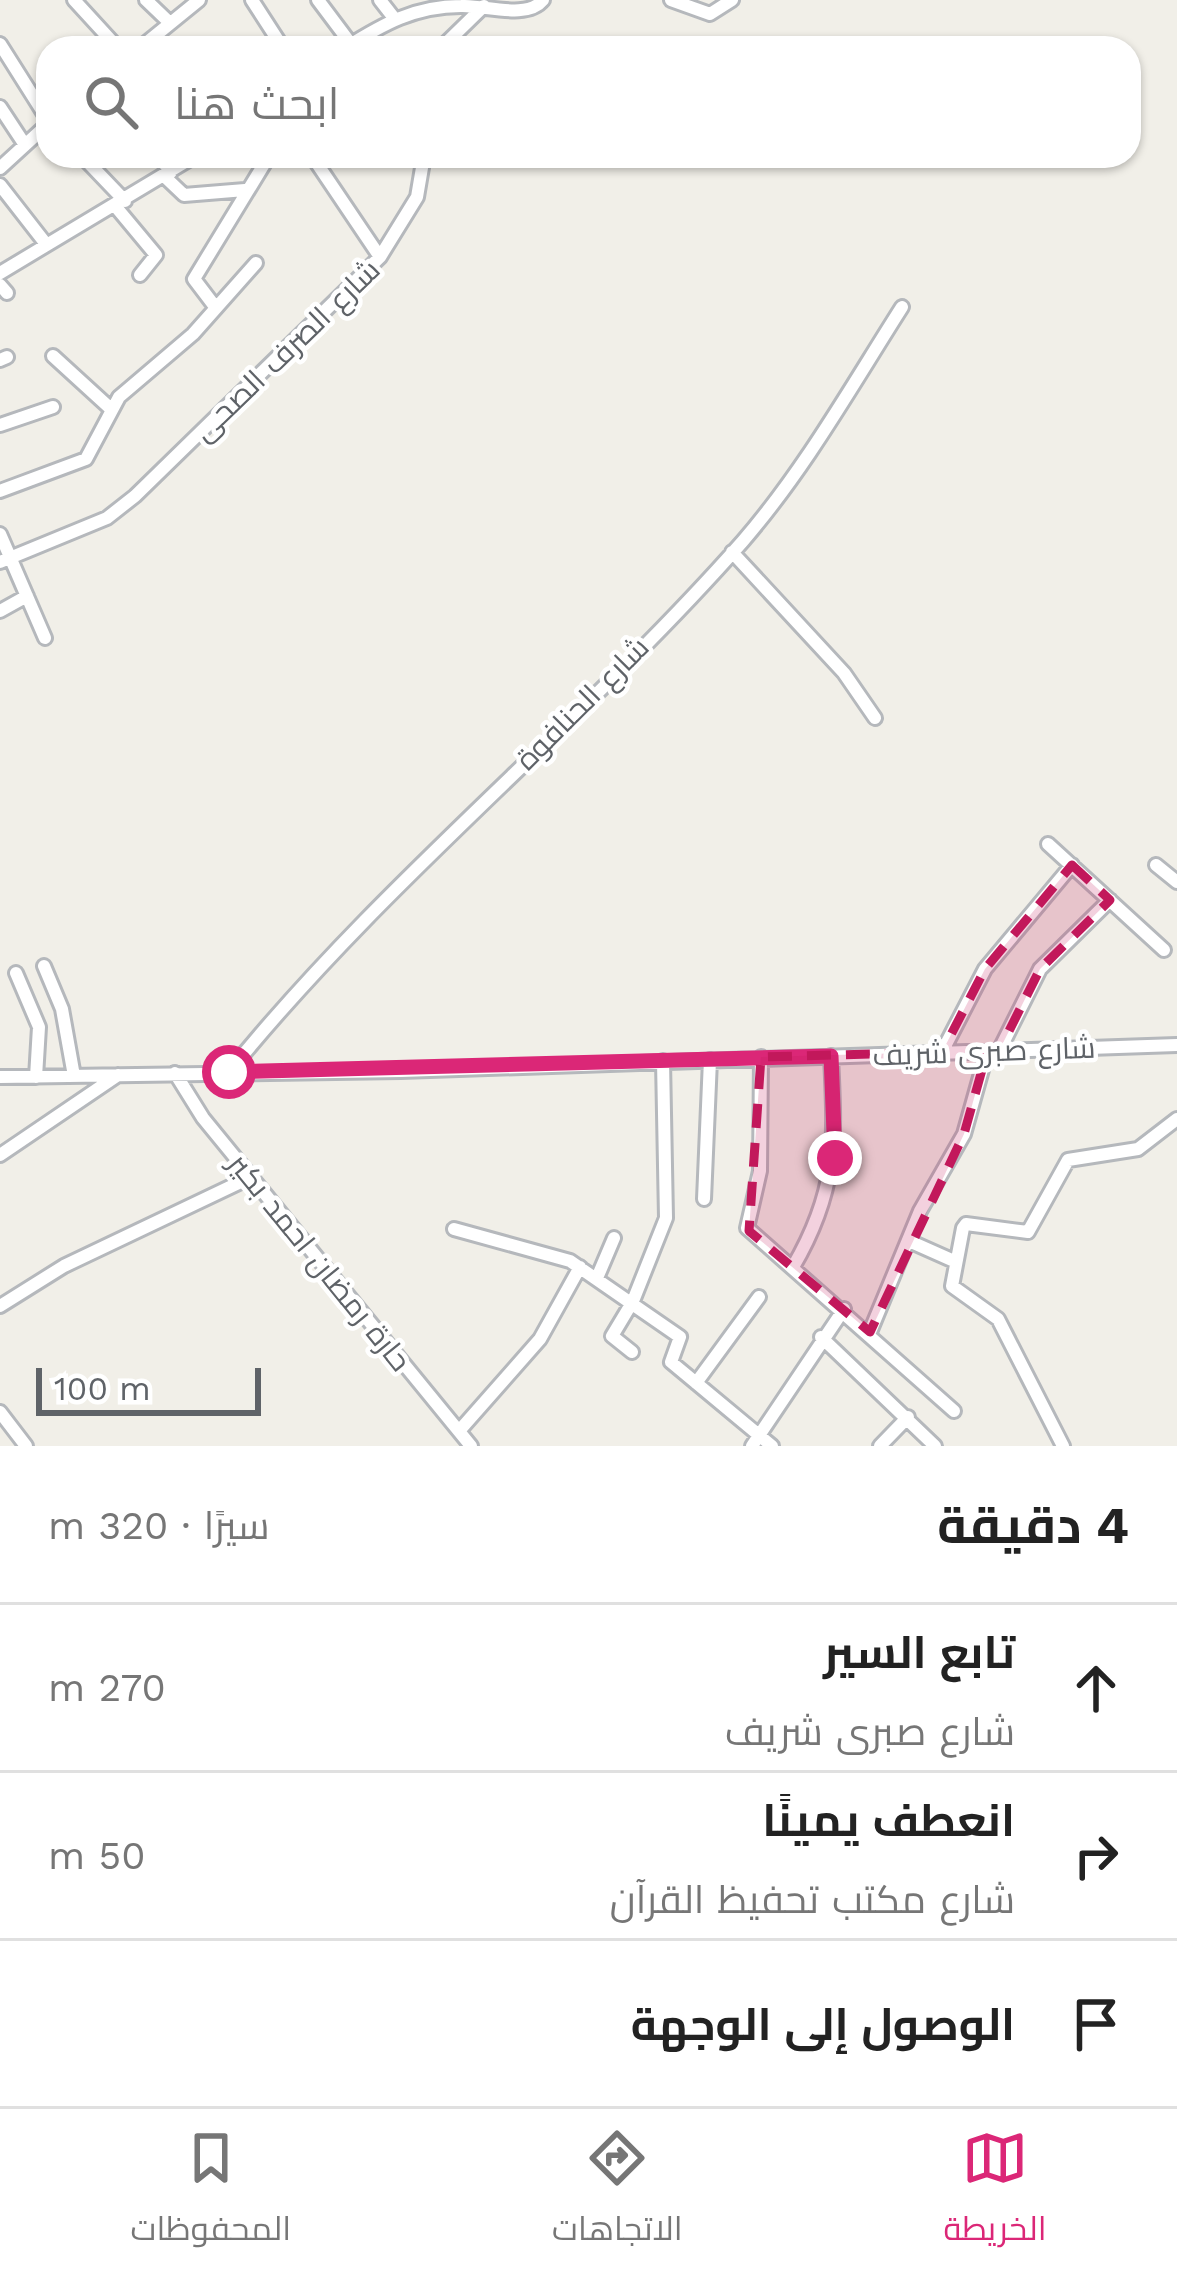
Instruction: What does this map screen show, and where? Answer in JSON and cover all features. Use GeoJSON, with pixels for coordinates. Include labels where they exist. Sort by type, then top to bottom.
{"type":"FeatureCollection","features":[{"type":"Feature","properties":{"kind":"street"},"geometry":{"type":"LineString","coordinates":[[74,0],[107,36]]}},
{"type":"Feature","properties":{"kind":"street"},"geometry":{"type":"LineString","coordinates":[[146,0],[170,23]]}},
{"type":"Feature","properties":{"kind":"street"},"geometry":{"type":"LineString","coordinates":[[154,36],[199,0]]}},
{"type":"Feature","properties":{"kind":"street"},"geometry":{"type":"LineString","coordinates":[[252,0],[276,36]]}},
{"type":"Feature","properties":{"kind":"street"},"geometry":{"type":"LineString","coordinates":[[318,0],[341,36]]}},
{"type":"Feature","properties":{"kind":"street"},"geometry":{"type":"LineString","coordinates":[[380,0],[394,18]]}},
{"type":"Feature","properties":{"kind":"street"},"geometry":{"type":"LineString","coordinates":[[364,36],[394,18],[462,3],[528,10],[543,0]]}},
{"type":"Feature","properties":{"kind":"street"},"geometry":{"type":"LineString","coordinates":[[671,0],[710,14],[732,0]]}},
{"type":"Feature","properties":{"kind":"street"},"geometry":{"type":"LineString","coordinates":[[454,36],[485,3]]}},
{"type":"Feature","properties":{"kind":"street"},"geometry":{"type":"LineString","coordinates":[[0,44],[36,102]]}},
{"type":"Feature","properties":{"kind":"street"},"geometry":{"type":"LineString","coordinates":[[0,107],[26,145]]}},
{"type":"Feature","properties":{"kind":"street"},"geometry":{"type":"LineString","coordinates":[[0,168],[36,135]]}},
{"type":"Feature","properties":{"kind":"street"},"geometry":{"type":"LineString","coordinates":[[92,168],[157,257],[140,275]]}},
{"type":"Feature","properties":{"kind":"street"},"geometry":{"type":"LineString","coordinates":[[165,168],[184,195],[245,190]]}},
{"type":"Feature","properties":{"kind":"street"},"geometry":{"type":"LineString","coordinates":[[0,253],[5,270],[177,168]]}},
{"type":"Feature","properties":{"kind":"street"},"geometry":{"type":"LineString","coordinates":[[216,308],[194,279],[261,168]]}},
{"type":"Feature","properties":{"kind":"street"},"geometry":{"type":"LineString","coordinates":[[320,168],[380,257]]}},
{"type":"Feature","properties":{"kind":"street","name":"شارع الصرف الصحى"},"geometry":{"type":"LineString","coordinates":[[5,560],[107,518],[380,257],[417,197],[422,168]]}},
{"type":"Feature","properties":{"kind":"street"},"geometry":{"type":"LineString","coordinates":[[0,185],[46,244]]}},
{"type":"Feature","properties":{"kind":"street"},"geometry":{"type":"LineString","coordinates":[[0,491],[86,459],[111,409],[256,263]]}},
{"type":"Feature","properties":{"kind":"street","name":"شارع الحنافوة"},"geometry":{"type":"LineString","coordinates":[[229,1072],[322,963],[732,552],[819,441],[902,307]]}},
{"type":"Feature","properties":{"kind":"street"},"geometry":{"type":"LineString","coordinates":[[52,356],[111,409]]}},
{"type":"Feature","properties":{"kind":"street"},"geometry":{"type":"LineString","coordinates":[[0,424],[52,407]]}},
{"type":"Feature","properties":{"kind":"street"},"geometry":{"type":"LineString","coordinates":[[0,534],[5,560],[45,638]]}},
{"type":"Feature","properties":{"kind":"street"},"geometry":{"type":"LineString","coordinates":[[732,552],[828,655],[875,718]]}},
{"type":"Feature","properties":{"kind":"street"},"geometry":{"type":"LineString","coordinates":[[0,611],[27,596]]}},
{"type":"Feature","properties":{"kind":"street"},"geometry":{"type":"LineString","coordinates":[[1048,844],[1164,950]]}},
{"type":"Feature","properties":{"kind":"street"},"geometry":{"type":"LineString","coordinates":[[942,1052],[985,969],[1072,866]]}},
{"type":"Feature","properties":{"kind":"street"},"geometry":{"type":"LineString","coordinates":[[1156,866],[1177,881]]}},
{"type":"Feature","properties":{"kind":"street"},"geometry":{"type":"LineString","coordinates":[[870,1332],[909,1241],[964,1134],[993,1051],[1040,969],[1110,900]]}},
{"type":"Feature","properties":{"kind":"street"},"geometry":{"type":"LineString","coordinates":[[44,966],[65,1019],[74,1076]]}},
{"type":"Feature","properties":{"kind":"street"},"geometry":{"type":"LineString","coordinates":[[16,973],[39,1027],[36,1077]]}},
{"type":"Feature","properties":{"kind":"street","name":"شارع صبرى شريف"},"geometry":{"type":"LineString","coordinates":[[0,1077],[1177,1045]]}},
{"type":"Feature","properties":{"kind":"street"},"geometry":{"type":"LineString","coordinates":[[793,1267],[817,1223],[831,1180],[831,1056]]}},
{"type":"Feature","properties":{"kind":"street"},"geometry":{"type":"LineString","coordinates":[[761,1057],[760,1172],[747,1228],[954,1411]]}},
{"type":"Feature","properties":{"kind":"street"},"geometry":{"type":"LineString","coordinates":[[704,1199],[710,1060]]}},
{"type":"Feature","properties":{"kind":"street"},"geometry":{"type":"LineString","coordinates":[[632,1352],[612,1336],[633,1301],[666,1218],[663,1061]]}},
{"type":"Feature","properties":{"kind":"street","name":"حارة رمضان احمد بكير"},"geometry":{"type":"LineString","coordinates":[[175,1073],[192,1104],[471,1446]]}},
{"type":"Feature","properties":{"kind":"street"},"geometry":{"type":"LineString","coordinates":[[0,1155],[119,1075]]}},
{"type":"Feature","properties":{"kind":"street"},"geometry":{"type":"LineString","coordinates":[[1064,1446],[992,1313],[952,1286],[966,1224],[1022,1233],[1031,1230],[1068,1160],[1138,1149],[1177,1119]]}},
{"type":"Feature","properties":{"kind":"street"},"geometry":{"type":"LineString","coordinates":[[0,1306],[64,1266],[251,1178]]}},
{"type":"Feature","properties":{"kind":"street"},"geometry":{"type":"LineString","coordinates":[[454,1229],[580,1267],[633,1301],[680,1337],[670,1359],[756,1441],[772,1446]]}},
{"type":"Feature","properties":{"kind":"street"},"geometry":{"type":"LineString","coordinates":[[597,1278],[614,1238]]}},
{"type":"Feature","properties":{"kind":"street"},"geometry":{"type":"LineString","coordinates":[[909,1241],[954,1261]]}},
{"type":"Feature","properties":{"kind":"street"},"geometry":{"type":"LineString","coordinates":[[459,1431],[497,1395],[540,1339],[580,1267]]}},
{"type":"Feature","properties":{"kind":"street"},"geometry":{"type":"LineString","coordinates":[[696,1384],[759,1297]]}},
{"type":"Feature","properties":{"kind":"street"},"geometry":{"type":"LineString","coordinates":[[756,1441],[821,1337],[844,1309]]}},
{"type":"Feature","properties":{"kind":"street"},"geometry":{"type":"LineString","coordinates":[[821,1337],[935,1446]]}},
{"type":"Feature","properties":{"kind":"street"},"geometry":{"type":"LineString","coordinates":[[0,1412],[26,1446]]}},
{"type":"Feature","properties":{"kind":"street"},"geometry":{"type":"LineString","coordinates":[[880,1446],[908,1417]]}},
{"type":"Feature","properties":{"kind":"highlighted area"},"geometry":{"type":"Polygon","coordinates":[[[1072,865],[1110,900],[1040,969],[999,1051],[987,1052],[964,1134],[870,1332],[749,1231],[761,1057],[942,1052],[985,969],[1072,865]]]}},
{"type":"Feature","properties":{"kind":"route"},"geometry":{"type":"LineString","coordinates":[[229,1072],[831,1056],[835,1158]]}}]}
